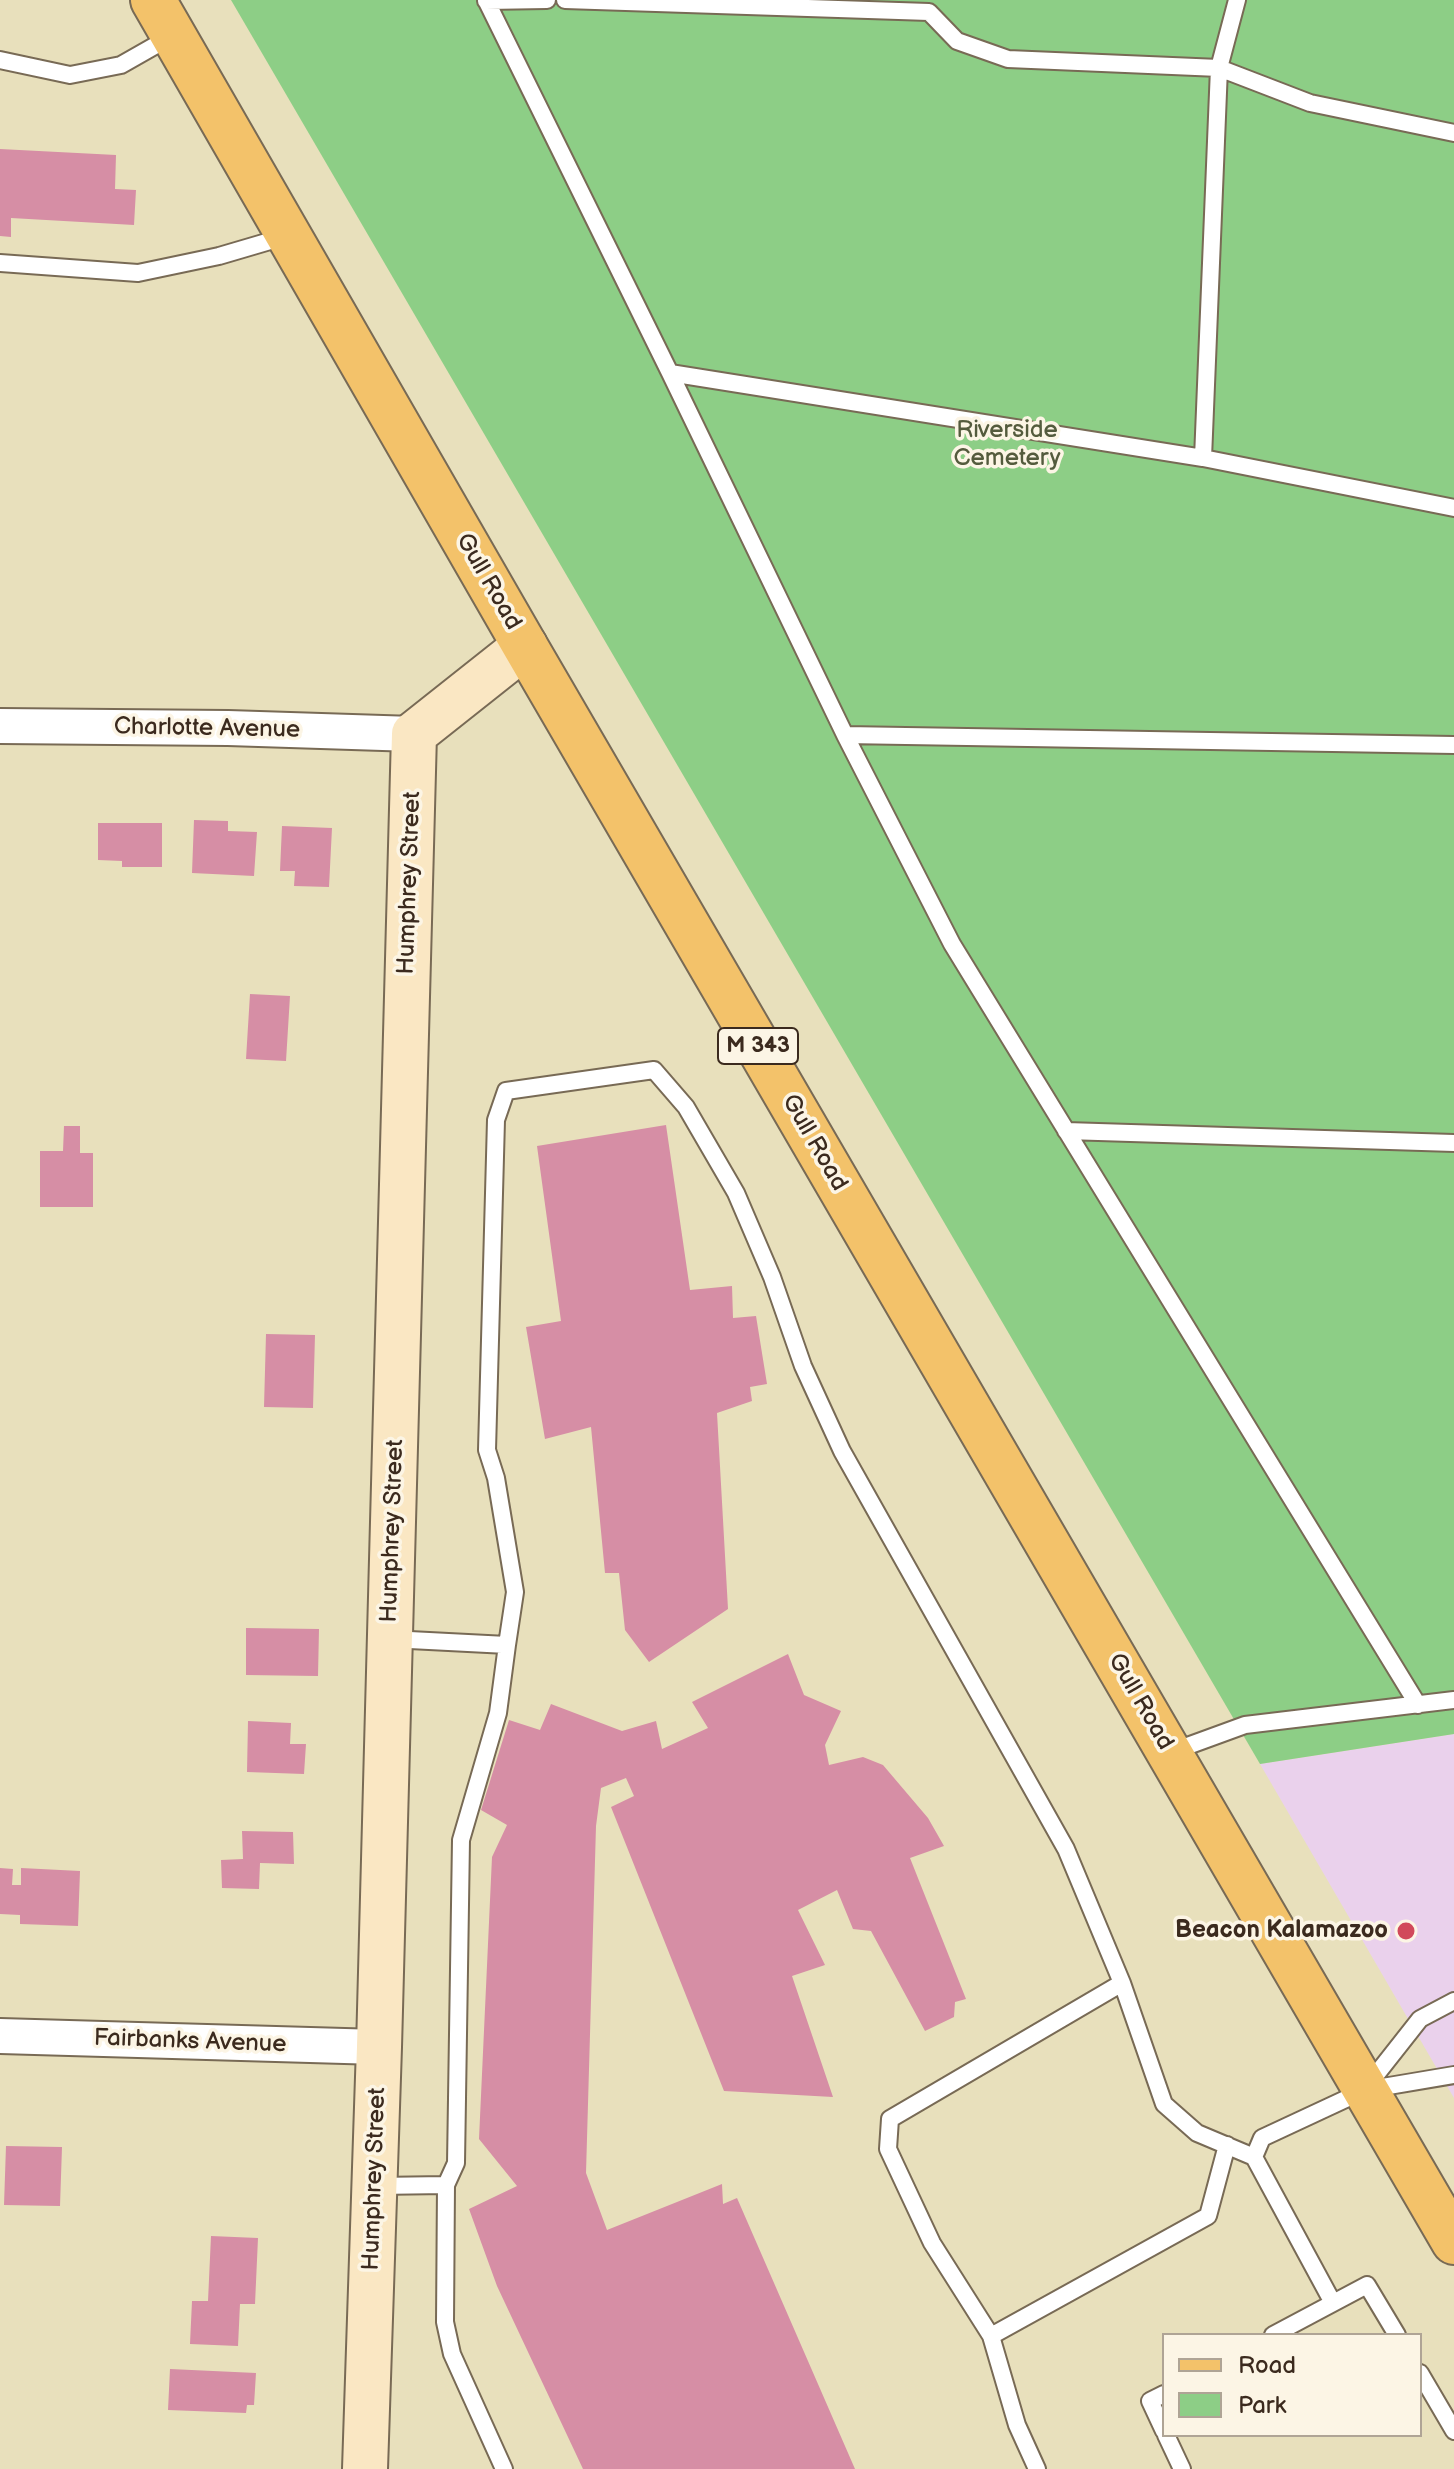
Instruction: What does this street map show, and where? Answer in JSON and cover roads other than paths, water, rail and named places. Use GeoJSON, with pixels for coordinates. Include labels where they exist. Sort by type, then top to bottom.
{"type":"FeatureCollection","features":[{"type":"Feature","properties":{"kind":"main road","name":"Gull Road"},"geometry":{"type":"LineString","coordinates":[[163,18],[1454,2242]]}},
{"type":"Feature","properties":{"kind":"street"},"geometry":{"type":"LineString","coordinates":[[414,734],[525,646]]}},
{"type":"Feature","properties":{"kind":"street","name":"Charlotte Avenue"},"geometry":{"type":"LineString","coordinates":[[0,726],[228,728],[414,734]]}},
{"type":"Feature","properties":{"kind":"street","name":"Humphrey Street"},"geometry":{"type":"LineString","coordinates":[[365,2469],[414,734]]}},
{"type":"Feature","properties":{"kind":"street","name":"Fairbanks Avenue"},"geometry":{"type":"LineString","coordinates":[[0,2036],[379,2047]]}},
{"type":"Feature","properties":{"kind":"lane"},"geometry":{"type":"LineString","coordinates":[[547,0],[486,1],[845,735],[952,944],[1418,1705]]}},
{"type":"Feature","properties":{"kind":"lane"},"geometry":{"type":"LineString","coordinates":[[565,0],[929,6],[957,41],[1008,59],[1219,68],[1310,103],[1454,133]]}},
{"type":"Feature","properties":{"kind":"lane"},"geometry":{"type":"LineString","coordinates":[[1203,458],[1219,68],[1237,0]]}},
{"type":"Feature","properties":{"kind":"lane"},"geometry":{"type":"LineString","coordinates":[[0,60],[70,75],[121,65],[163,18]]}},
{"type":"Feature","properties":{"kind":"lane"},"geometry":{"type":"LineString","coordinates":[[0,263],[138,273],[219,256],[288,235]]}},
{"type":"Feature","properties":{"kind":"lane"},"geometry":{"type":"LineString","coordinates":[[670,373],[1203,458],[1454,508]]}},
{"type":"Feature","properties":{"kind":"lane"},"geometry":{"type":"LineString","coordinates":[[845,735],[1454,745]]}},
{"type":"Feature","properties":{"kind":"lane"},"geometry":{"type":"LineString","coordinates":[[504,2469],[452,2354],[445,2322],[446,2185],[456,2163],[461,1840],[498,1713],[515,1592],[496,1478],[487,1450],[496,1120],[506,1091],[654,1070],[686,1107],[736,1193],[772,1277],[803,1366],[842,1451],[1066,1849],[1122,1983],[1164,2104],[1197,2133],[1254,2157],[1333,2303]]}},
{"type":"Feature","properties":{"kind":"lane"},"geometry":{"type":"LineString","coordinates":[[1066,1131],[1454,1143]]}},
{"type":"Feature","properties":{"kind":"lane"},"geometry":{"type":"LineString","coordinates":[[390,1639],[507,1645]]}},
{"type":"Feature","properties":{"kind":"lane"},"geometry":{"type":"LineString","coordinates":[[1169,1752],[1245,1725],[1454,1700]]}},
{"type":"Feature","properties":{"kind":"lane"},"geometry":{"type":"LineString","coordinates":[[1037,2469],[1017,2425],[991,2336],[932,2243],[888,2149],[890,2119],[1122,1983]]}},
{"type":"Feature","properties":{"kind":"lane"},"geometry":{"type":"LineString","coordinates":[[1365,2090],[1420,2019],[1454,2001]]}},
{"type":"Feature","properties":{"kind":"lane"},"geometry":{"type":"LineString","coordinates":[[1254,2157],[1262,2138],[1365,2090],[1454,2075]]}},
{"type":"Feature","properties":{"kind":"lane"},"geometry":{"type":"LineString","coordinates":[[991,2336],[1208,2216],[1227,2145]]}},
{"type":"Feature","properties":{"kind":"lane"},"geometry":{"type":"LineString","coordinates":[[374,2186],[446,2185]]}},
{"type":"Feature","properties":{"kind":"lane"},"geometry":{"type":"LineString","coordinates":[[1277,2333],[1367,2285],[1396,2333]]}},
{"type":"Feature","properties":{"kind":"lane"},"geometry":{"type":"LineString","coordinates":[[1422,2376],[1454,2431]]}},
{"type":"Feature","properties":{"kind":"lane"},"geometry":{"type":"LineString","coordinates":[[1162,2395],[1150,2401],[1162,2427]]}},
{"type":"Feature","properties":{"kind":"lane"},"geometry":{"type":"LineString","coordinates":[[1167,2437],[1182,2469]]}},
{"type":"Feature","properties":{"kind":"place","name":"Beacon Kalamazoo"},"geometry":{"type":"Point","coordinates":[1406,1931]}},
{"type":"Feature","properties":{"kind":"park label","name":"Riverside Cemetery"},"geometry":{"type":"Point","coordinates":[1007,445]}}]}
